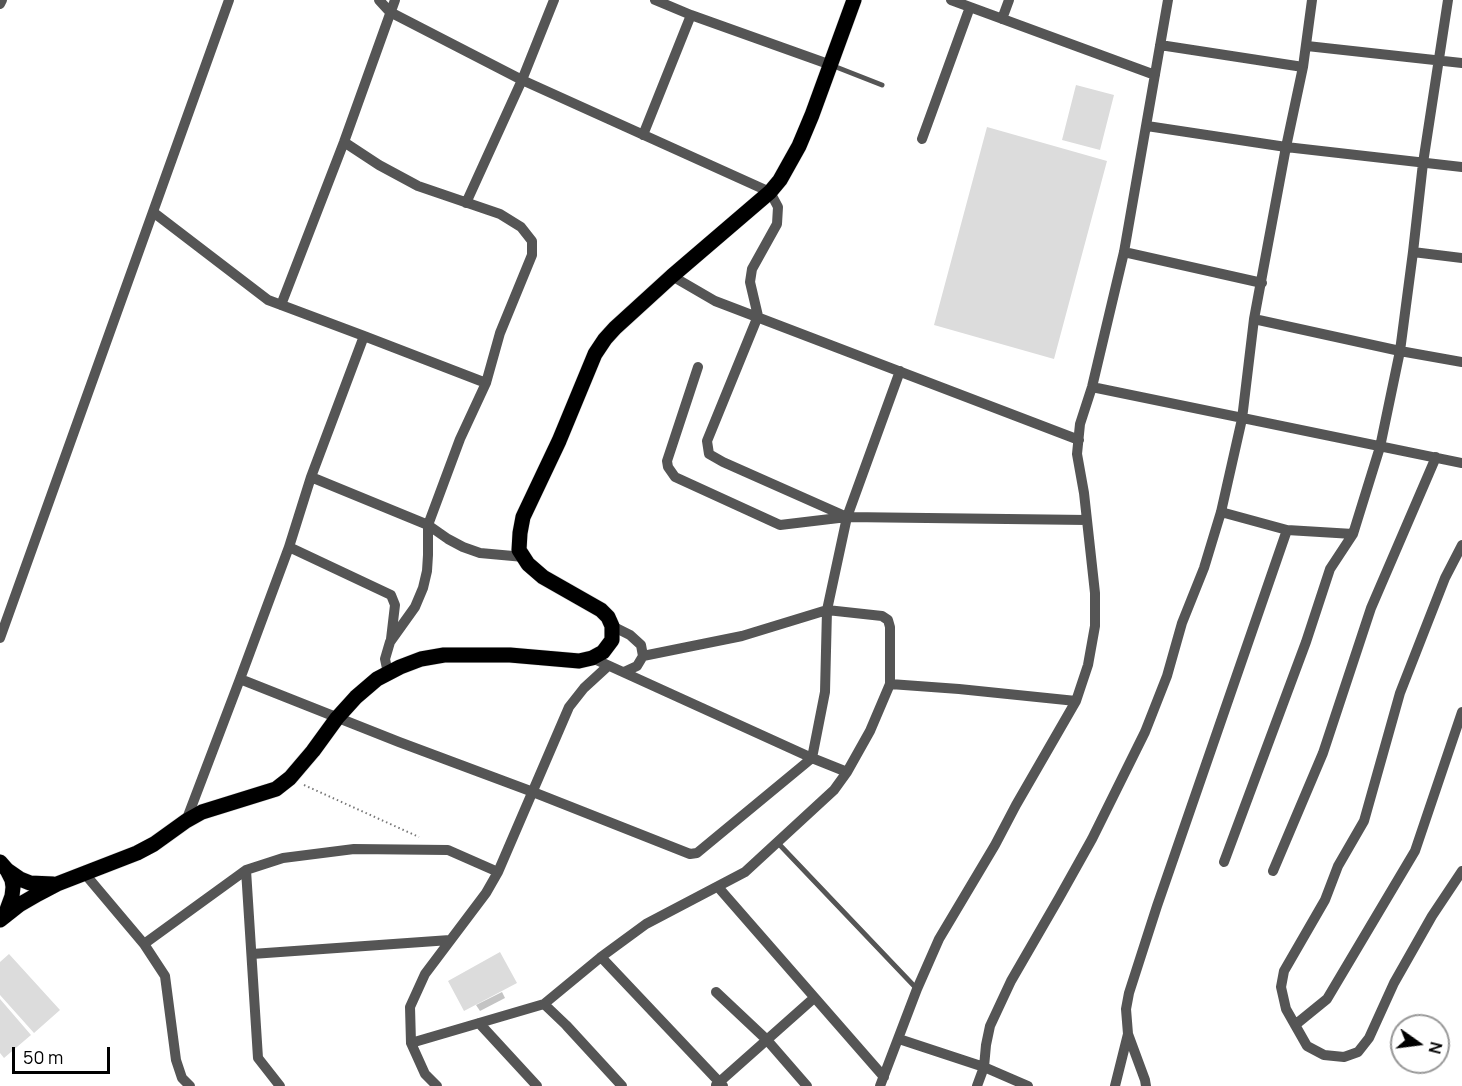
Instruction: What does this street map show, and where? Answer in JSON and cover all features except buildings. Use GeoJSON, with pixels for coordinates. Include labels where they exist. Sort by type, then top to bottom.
{"type":"FeatureCollection","features":[{"type":"Feature","properties":{"kind":"main road"},"geometry":{"type":"LineString","coordinates":[[3,918],[19,905],[57,884],[146,849],[202,812],[276,789],[290,778],[356,697],[377,679],[400,667],[422,659],[444,655],[510,655],[579,661],[603,652],[612,633],[608,617],[601,610],[534,571],[519,550],[523,517],[596,354],[605,339],[672,276],[770,192],[789,165],[799,146],[831,65],[854,0]]}},
{"type":"Feature","properties":{"kind":"main road"},"geometry":{"type":"LineString","coordinates":[[3,866],[20,879],[30,883],[57,884]]}},
{"type":"Feature","properties":{"kind":"main road"},"geometry":{"type":"LineString","coordinates":[[3,866],[12,880],[13,887],[12,896],[3,918]]}},
{"type":"Feature","properties":{"kind":"street"},"geometry":{"type":"LineString","coordinates":[[0,4],[2,0]]}},
{"type":"Feature","properties":{"kind":"street"},"geometry":{"type":"LineString","coordinates":[[0,638],[230,0]]}},
{"type":"Feature","properties":{"kind":"street"},"geometry":{"type":"LineString","coordinates":[[379,0],[390,12],[522,80],[770,192],[778,207],[777,225],[752,268],[750,282],[758,316],[707,441],[709,454],[847,517]]}},
{"type":"Feature","properties":{"kind":"street"},"geometry":{"type":"LineString","coordinates":[[281,305],[344,142],[395,0]]}},
{"type":"Feature","properties":{"kind":"street"},"geometry":{"type":"LineString","coordinates":[[466,203],[522,80],[554,0]]}},
{"type":"Feature","properties":{"kind":"street"},"geometry":{"type":"LineString","coordinates":[[655,0],[831,65]]}},
{"type":"Feature","properties":{"kind":"street"},"geometry":{"type":"LineString","coordinates":[[951,0],[1155,75]]}},
{"type":"Feature","properties":{"kind":"street"},"geometry":{"type":"LineString","coordinates":[[1002,19],[1009,0]]}},
{"type":"Feature","properties":{"kind":"street"},"geometry":{"type":"LineString","coordinates":[[718,887],[814,998],[882,1082],[917,989],[939,939],[1076,701],[1088,665],[1095,626],[1095,593],[1077,454],[1080,424],[1092,387],[1124,252],[1168,0]]}},
{"type":"Feature","properties":{"kind":"street"},"geometry":{"type":"LineString","coordinates":[[977,1086],[984,1067],[990,1026],[1011,981],[1092,840],[1145,732],[1167,676],[1182,623],[1204,568],[1221,512],[1242,419],[1254,319],[1286,147],[1304,67],[1312,0]]}},
{"type":"Feature","properties":{"kind":"street"},"geometry":{"type":"LineString","coordinates":[[1224,862],[1306,642],[1330,569],[1353,534],[1380,447],[1400,351],[1423,163],[1448,0]]}},
{"type":"Feature","properties":{"kind":"street"},"geometry":{"type":"LineString","coordinates":[[922,139],[970,7]]}},
{"type":"Feature","properties":{"kind":"street"},"geometry":{"type":"LineString","coordinates":[[643,135],[691,15]]}},
{"type":"Feature","properties":{"kind":"street"},"geometry":{"type":"LineString","coordinates":[[1160,45],[1304,67]]}},
{"type":"Feature","properties":{"kind":"street"},"geometry":{"type":"LineString","coordinates":[[1307,46],[1462,63]]}},
{"type":"Feature","properties":{"kind":"street"},"geometry":{"type":"LineString","coordinates":[[1147,126],[1286,147],[1462,167]]}},
{"type":"Feature","properties":{"kind":"street"},"geometry":{"type":"LineString","coordinates":[[344,142],[379,165],[418,186],[500,214],[521,227],[532,241],[532,255],[500,333],[486,383],[460,439],[428,525],[428,555],[423,588],[415,607],[390,642]]}},
{"type":"Feature","properties":{"kind":"street"},"geometry":{"type":"LineString","coordinates":[[153,212],[268,300],[486,383]]}},
{"type":"Feature","properties":{"kind":"street"},"geometry":{"type":"LineString","coordinates":[[1124,252],[1262,283]]}},
{"type":"Feature","properties":{"kind":"street"},"geometry":{"type":"LineString","coordinates":[[1413,252],[1462,258]]}},
{"type":"Feature","properties":{"kind":"street"},"geometry":{"type":"LineString","coordinates":[[672,276],[715,301],[1079,440]]}},
{"type":"Feature","properties":{"kind":"street"},"geometry":{"type":"LineString","coordinates":[[1254,319],[1462,362]]}},
{"type":"Feature","properties":{"kind":"street"},"geometry":{"type":"LineString","coordinates":[[186,821],[289,547],[310,477],[364,336]]}},
{"type":"Feature","properties":{"kind":"street"},"geometry":{"type":"LineString","coordinates":[[698,367],[667,461],[668,467],[675,477],[780,525],[847,517],[1087,520]]}},
{"type":"Feature","properties":{"kind":"street"},"geometry":{"type":"LineString","coordinates":[[240,679],[690,854],[697,853],[812,758],[825,692],[827,610],[847,517],[900,371]]}},
{"type":"Feature","properties":{"kind":"street"},"geometry":{"type":"LineString","coordinates":[[1092,387],[1462,463]]}},
{"type":"Feature","properties":{"kind":"street"},"geometry":{"type":"LineString","coordinates":[[1273,871],[1323,753],[1371,608],[1436,458]]}},
{"type":"Feature","properties":{"kind":"street"},"geometry":{"type":"LineString","coordinates":[[310,477],[428,525],[464,547],[480,553],[524,558]]}},
{"type":"Feature","properties":{"kind":"street"},"geometry":{"type":"LineString","coordinates":[[1221,512],[1287,530],[1353,534]]}},
{"type":"Feature","properties":{"kind":"street"},"geometry":{"type":"LineString","coordinates":[[1146,1086],[1128,1034],[1126,1009],[1129,993],[1287,530]]}},
{"type":"Feature","properties":{"kind":"street"},"geometry":{"type":"LineString","coordinates":[[1462,545],[1445,579],[1401,693],[1364,821],[1338,866],[1325,900],[1284,971],[1281,987],[1286,1009],[1307,1046],[1324,1055],[1344,1057],[1358,1052],[1369,1038],[1394,982],[1432,916],[1462,871]]}},
{"type":"Feature","properties":{"kind":"street"},"geometry":{"type":"LineString","coordinates":[[289,547],[391,595],[395,605],[386,659],[388,673]]}},
{"type":"Feature","properties":{"kind":"street"},"geometry":{"type":"LineString","coordinates":[[411,1043],[544,1004],[601,957],[646,924],[745,872],[834,790],[847,772],[870,731],[890,684],[890,627],[888,620],[882,616],[827,610],[742,636],[643,656]]}},
{"type":"Feature","properties":{"kind":"street"},"geometry":{"type":"LineString","coordinates":[[612,633],[630,634],[640,645],[643,656],[637,666],[624,672]]}},
{"type":"Feature","properties":{"kind":"street"},"geometry":{"type":"LineString","coordinates":[[592,658],[847,772]]}},
{"type":"Feature","properties":{"kind":"street"},"geometry":{"type":"LineString","coordinates":[[437,1086],[425,1074],[411,1043],[410,1006],[424,974],[486,893],[498,872],[569,707],[584,688],[608,666]]}},
{"type":"Feature","properties":{"kind":"street"},"geometry":{"type":"LineString","coordinates":[[890,684],[1076,701]]}},
{"type":"Feature","properties":{"kind":"street"},"geometry":{"type":"LineString","coordinates":[[1295,1025],[1327,999],[1415,851],[1462,712]]}},
{"type":"Feature","properties":{"kind":"street"},"geometry":{"type":"LineString","coordinates":[[144,944],[246,870],[283,858],[354,849],[448,850],[498,872]]}},
{"type":"Feature","properties":{"kind":"street"},"geometry":{"type":"LineString","coordinates":[[246,870],[258,1058],[280,1086]]}},
{"type":"Feature","properties":{"kind":"street"},"geometry":{"type":"LineString","coordinates":[[85,874],[144,944],[165,976],[176,1060],[182,1078],[190,1086]]}},
{"type":"Feature","properties":{"kind":"street"},"geometry":{"type":"LineString","coordinates":[[252,954],[450,940]]}},
{"type":"Feature","properties":{"kind":"street"},"geometry":{"type":"LineString","coordinates":[[601,957],[719,1085],[814,998]]}},
{"type":"Feature","properties":{"kind":"street"},"geometry":{"type":"LineString","coordinates":[[716,992],[767,1040],[807,1086]]}},
{"type":"Feature","properties":{"kind":"street"},"geometry":{"type":"LineString","coordinates":[[544,1004],[622,1086]]}},
{"type":"Feature","properties":{"kind":"street"},"geometry":{"type":"LineString","coordinates":[[479,1023],[537,1086]]}},
{"type":"Feature","properties":{"kind":"street"},"geometry":{"type":"LineString","coordinates":[[1115,1086],[1128,1034]]}},
{"type":"Feature","properties":{"kind":"street"},"geometry":{"type":"LineString","coordinates":[[899,1039],[984,1067],[1028,1086]]}},
{"type":"Feature","properties":{"kind":"lane"},"geometry":{"type":"LineString","coordinates":[[831,65],[882,85]]}},
{"type":"Feature","properties":{"kind":"lane"},"geometry":{"type":"LineString","coordinates":[[777,842],[917,989]]}},
{"type":"Feature","properties":{"kind":"path"},"geometry":{"type":"LineString","coordinates":[[290,778],[427,841]]}},
{"type":"Feature","properties":{"kind":"shaded area"},"geometry":{"type":"Polygon","coordinates":[[[1076,85],[1114,95],[1100,150],[1062,140],[1076,85]]]}},
{"type":"Feature","properties":{"kind":"shaded area"},"geometry":{"type":"Polygon","coordinates":[[[987,127],[1107,161],[1054,359],[934,325],[987,127]]]}},
{"type":"Feature","properties":{"kind":"shaded area"},"geometry":{"type":"Polygon","coordinates":[[[500,952],[517,983],[464,1011],[448,981],[500,952]]]}},
{"type":"Feature","properties":{"kind":"shaded area"},"geometry":{"type":"Polygon","coordinates":[[[9,954],[60,1010],[34,1033],[0,995],[0,962],[9,954]]]}},
{"type":"Feature","properties":{"kind":"shaded area"},"geometry":{"type":"Polygon","coordinates":[[[0,999],[31,1035],[4,1058],[0,1053],[0,999]]]}}]}
